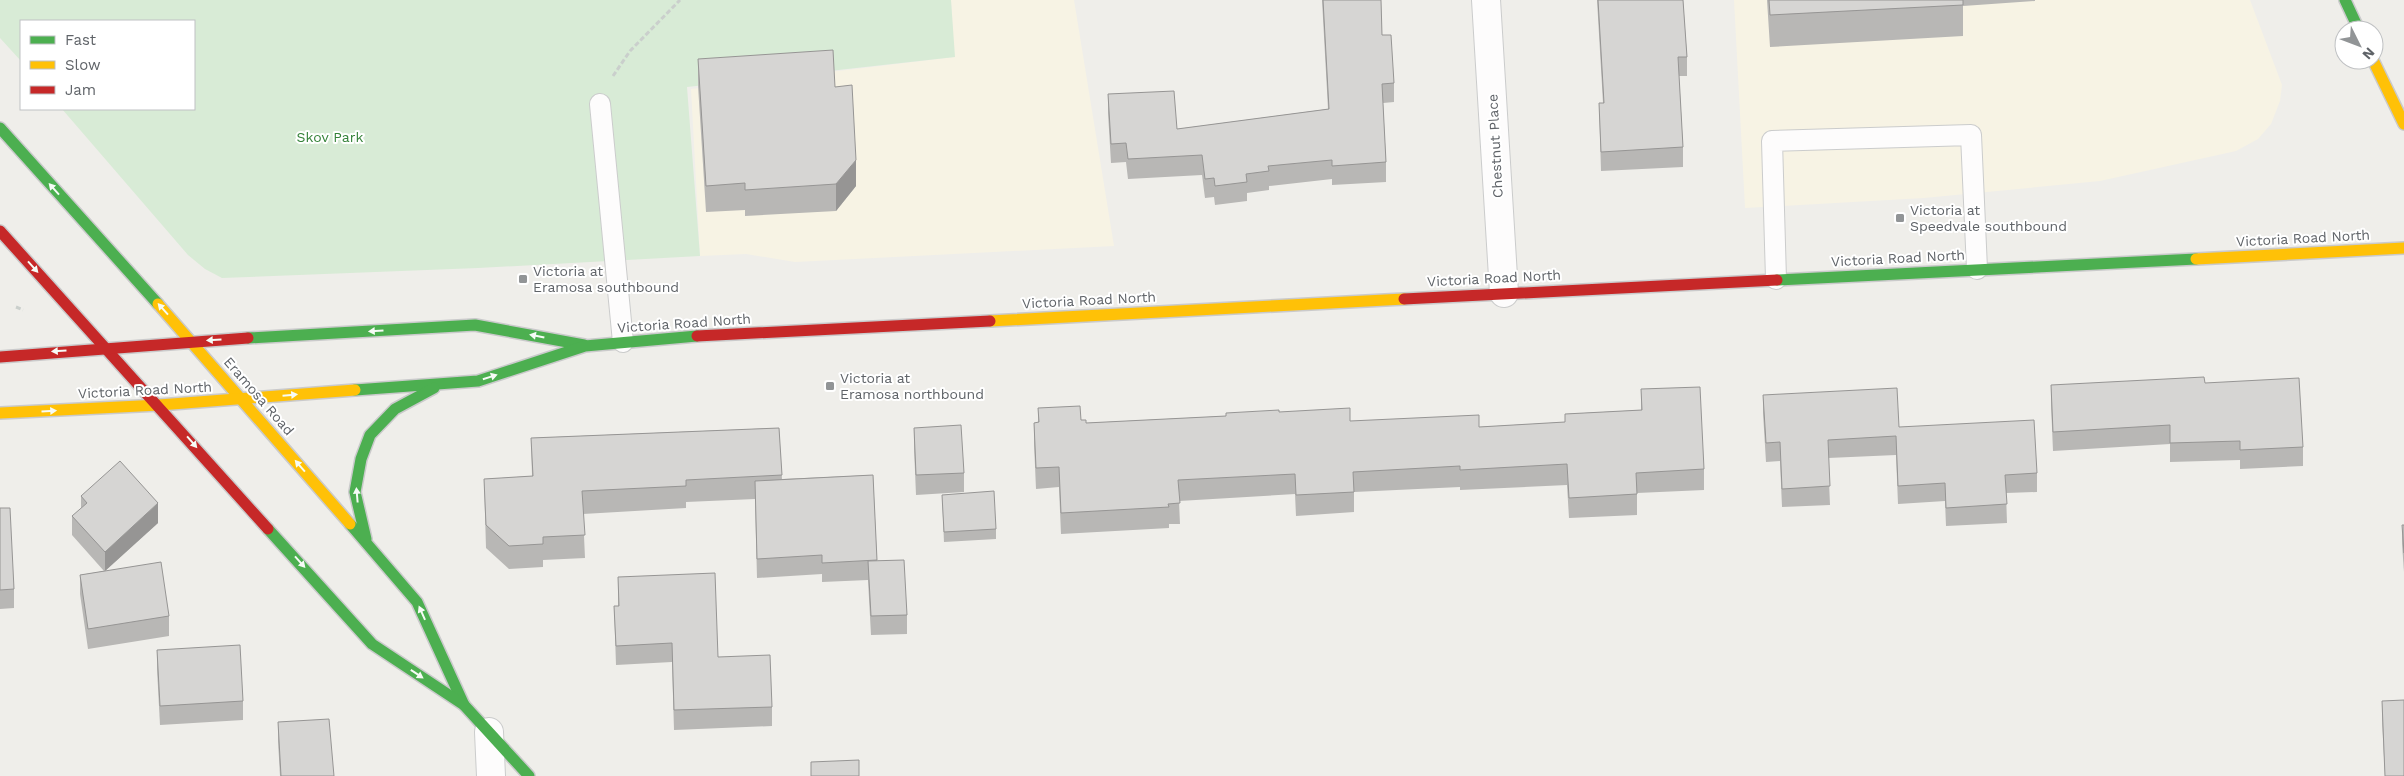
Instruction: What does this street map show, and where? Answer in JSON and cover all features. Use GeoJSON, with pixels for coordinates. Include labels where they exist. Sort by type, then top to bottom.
{"type":"FeatureCollection","features":[{"type":"Feature","properties":{"kind":"main road"},"geometry":{"type":"LineString","coordinates":[[2345,0],[2354,20]]}},
{"type":"Feature","properties":{"kind":"main road"},"geometry":{"type":"LineString","coordinates":[[2378,70],[2404,124]]}},
{"type":"Feature","properties":{"kind":"main road","name":"Eramosa Road"},"geometry":{"type":"LineString","coordinates":[[0,128],[192,341],[417,602],[464,705]]}},
{"type":"Feature","properties":{"kind":"main road","name":"Eramosa Road"},"geometry":{"type":"LineString","coordinates":[[0,231],[108,348],[372,644],[464,705],[528,776]]}},
{"type":"Feature","properties":{"kind":"main road","name":"Victoria Road North"},"geometry":{"type":"LineString","coordinates":[[0,414],[159,405],[478,381],[585,346],[688,336],[2404,248]]}},
{"type":"Feature","properties":{"kind":"main road","name":"Victoria Road North"},"geometry":{"type":"LineString","coordinates":[[0,357],[192,341],[475,325],[585,346]]}},
{"type":"Feature","properties":{"kind":"main road"},"geometry":{"type":"LineString","coordinates":[[367,543],[355,492],[361,459],[370,435],[395,409],[442,383]]}},
{"type":"Feature","properties":{"kind":"street","name":"Chestnut Place"},"geometry":{"type":"LineString","coordinates":[[1486,0],[1504,293]]}},
{"type":"Feature","properties":{"kind":"street"},"geometry":{"type":"LineString","coordinates":[[488,732],[491,776]]}},
{"type":"Feature","properties":{"kind":"lane"},"geometry":{"type":"LineString","coordinates":[[600,104],[623,342]]}},
{"type":"Feature","properties":{"kind":"lane"},"geometry":{"type":"LineString","coordinates":[[1776,279],[1772,140],[1971,135],[1977,269]]}},
{"type":"Feature","properties":{"kind":"path"},"geometry":{"type":"LineString","coordinates":[[600,104],[616,69],[630,51],[680,0]]}},
{"type":"Feature","properties":{"kind":"shaded area"},"geometry":{"type":"Polygon","coordinates":[[[951,0],[1074,0],[1114,246],[795,262],[746,254],[700,256],[691,89],[954,57],[951,0]]]}},
{"type":"Feature","properties":{"kind":"shaded area"},"geometry":{"type":"Polygon","coordinates":[[[1734,0],[2250,0],[2282,85],[2280,101],[2271,124],[2258,139],[2236,151],[2100,181],[1924,198],[1745,208],[1734,0]]]}},
{"type":"Feature","properties":{"kind":"green space","name":"Skov Park"},"geometry":{"type":"Polygon","coordinates":[[[0,0],[951,0],[955,57],[687,87],[700,256],[478,268],[222,278],[205,269],[188,255],[63,110],[195,110],[195,20],[20,20],[20,60],[0,38],[0,0]]]}},
{"type":"Feature","properties":{"kind":"building"},"geometry":{"type":"Polygon","coordinates":[[[1323,0],[1381,0],[1382,35],[1391,35],[1394,83],[1382,84],[1386,162],[1332,166],[1332,160],[1268,166],[1269,171],[1246,174],[1247,182],[1215,186],[1214,178],[1205,179],[1202,155],[1128,159],[1126,143],[1111,144],[1108,94],[1174,91],[1177,129],[1329,109],[1323,0]]]}},
{"type":"Feature","properties":{"kind":"building"},"geometry":{"type":"Polygon","coordinates":[[[1598,0],[1683,0],[1687,57],[1678,57],[1683,147],[1601,152],[1599,103],[1604,103],[1598,0]]]}},
{"type":"Feature","properties":{"kind":"building"},"geometry":{"type":"Polygon","coordinates":[[[1769,0],[1963,0],[1963,5],[1770,15],[1769,0]]]}},
{"type":"Feature","properties":{"kind":"building"},"geometry":{"type":"Polygon","coordinates":[[[833,50],[835,87],[852,85],[856,160],[836,184],[745,190],[745,183],[706,186],[698,59],[833,50]]]}},
{"type":"Feature","properties":{"kind":"building"},"geometry":{"type":"Polygon","coordinates":[[[2204,377],[2205,383],[2299,378],[2303,447],[2240,450],[2240,441],[2170,443],[2170,425],[2053,432],[2051,385],[2204,377]]]}},
{"type":"Feature","properties":{"kind":"building"},"geometry":{"type":"Polygon","coordinates":[[[1700,387],[1704,469],[1636,473],[1637,494],[1569,498],[1567,464],[1460,470],[1460,466],[1353,472],[1354,492],[1296,495],[1295,474],[1178,480],[1180,503],[1168,504],[1169,507],[1061,513],[1059,467],[1036,468],[1034,423],[1039,422],[1038,408],[1080,406],[1081,420],[1086,420],[1086,423],[1226,416],[1226,413],[1350,408],[1350,421],[1479,415],[1479,427],[1565,422],[1565,414],[1642,410],[1641,389],[1700,387]]]}},
{"type":"Feature","properties":{"kind":"building"},"geometry":{"type":"Polygon","coordinates":[[[1897,388],[1899,427],[2034,420],[2037,473],[2005,475],[2007,504],[1946,508],[1945,483],[1898,486],[1896,436],[1828,440],[1830,486],[1782,489],[1780,442],[1766,443],[1763,395],[1897,388]]]}},
{"type":"Feature","properties":{"kind":"building"},"geometry":{"type":"Polygon","coordinates":[[[961,425],[964,473],[916,475],[914,428],[961,425]]]}},
{"type":"Feature","properties":{"kind":"building"},"geometry":{"type":"Polygon","coordinates":[[[779,428],[782,475],[686,480],[686,486],[582,491],[585,535],[543,537],[543,544],[509,546],[486,525],[484,479],[533,476],[531,438],[779,428]]]}},
{"type":"Feature","properties":{"kind":"building"},"geometry":{"type":"Polygon","coordinates":[[[120,461],[158,503],[105,552],[72,516],[87,503],[81,496],[120,461]]]}},
{"type":"Feature","properties":{"kind":"building"},"geometry":{"type":"Polygon","coordinates":[[[873,475],[877,560],[822,563],[822,555],[757,559],[755,481],[873,475]]]}},
{"type":"Feature","properties":{"kind":"building"},"geometry":{"type":"Polygon","coordinates":[[[994,491],[996,529],[944,532],[942,495],[994,491]]]}},
{"type":"Feature","properties":{"kind":"building"},"geometry":{"type":"Polygon","coordinates":[[[0,508],[10,508],[14,589],[0,590],[0,508]]]}},
{"type":"Feature","properties":{"kind":"building"},"geometry":{"type":"Polygon","coordinates":[[[2402,525],[2404,525],[2404,553],[2402,525]]]}},
{"type":"Feature","properties":{"kind":"building"},"geometry":{"type":"Polygon","coordinates":[[[904,560],[907,615],[871,616],[868,561],[904,560]]]}},
{"type":"Feature","properties":{"kind":"building"},"geometry":{"type":"Polygon","coordinates":[[[161,562],[169,616],[88,629],[80,575],[161,562]]]}},
{"type":"Feature","properties":{"kind":"building"},"geometry":{"type":"Polygon","coordinates":[[[715,573],[718,657],[770,655],[772,707],[674,710],[672,643],[616,646],[614,606],[619,606],[618,577],[715,573]]]}},
{"type":"Feature","properties":{"kind":"building"},"geometry":{"type":"Polygon","coordinates":[[[240,645],[243,701],[160,706],[157,650],[240,645]]]}},
{"type":"Feature","properties":{"kind":"building"},"geometry":{"type":"Polygon","coordinates":[[[2404,700],[2404,776],[2385,776],[2382,701],[2404,700]]]}},
{"type":"Feature","properties":{"kind":"building"},"geometry":{"type":"Polygon","coordinates":[[[329,719],[334,776],[281,776],[278,722],[329,719]]]}},
{"type":"Feature","properties":{"kind":"building"},"geometry":{"type":"Polygon","coordinates":[[[859,760],[859,776],[811,776],[811,762],[859,760]]]}},
{"type":"Feature","properties":{"kind":"traffic: fast"},"geometry":{"type":"LineString","coordinates":[[2345,0],[2354,20]]}},
{"type":"Feature","properties":{"kind":"traffic: fast"},"geometry":{"type":"LineString","coordinates":[[0,128],[158,304]]}},
{"type":"Feature","properties":{"kind":"traffic: fast"},"geometry":{"type":"LineString","coordinates":[[1777,280],[2196,259]]}},
{"type":"Feature","properties":{"kind":"traffic: fast"},"geometry":{"type":"LineString","coordinates":[[248,338],[475,325],[584,345]]}},
{"type":"Feature","properties":{"kind":"traffic: fast"},"geometry":{"type":"LineString","coordinates":[[355,390],[478,381],[585,346],[697,336]]}},
{"type":"Feature","properties":{"kind":"traffic: fast"},"geometry":{"type":"LineString","coordinates":[[366,539],[355,492],[361,459],[370,435],[395,409],[434,388]]}},
{"type":"Feature","properties":{"kind":"traffic: fast"},"geometry":{"type":"LineString","coordinates":[[350,524],[417,602],[464,705]]}},
{"type":"Feature","properties":{"kind":"traffic: fast"},"geometry":{"type":"LineString","coordinates":[[268,529],[372,644],[464,705],[529,776]]}},
{"type":"Feature","properties":{"kind":"traffic: slow"},"geometry":{"type":"LineString","coordinates":[[2378,70],[2404,124]]}},
{"type":"Feature","properties":{"kind":"traffic: slow"},"geometry":{"type":"LineString","coordinates":[[2196,259],[2404,248]]}},
{"type":"Feature","properties":{"kind":"traffic: slow"},"geometry":{"type":"LineString","coordinates":[[990,321],[1404,299]]}},
{"type":"Feature","properties":{"kind":"traffic: slow"},"geometry":{"type":"LineString","coordinates":[[158,304],[350,524]]}},
{"type":"Feature","properties":{"kind":"traffic: slow"},"geometry":{"type":"LineString","coordinates":[[0,413],[159,405],[355,390]]}},
{"type":"Feature","properties":{"kind":"traffic: jam"},"geometry":{"type":"LineString","coordinates":[[0,231],[268,529]]}},
{"type":"Feature","properties":{"kind":"traffic: jam"},"geometry":{"type":"LineString","coordinates":[[1404,299],[1777,280]]}},
{"type":"Feature","properties":{"kind":"traffic: jam"},"geometry":{"type":"LineString","coordinates":[[697,336],[990,321]]}},
{"type":"Feature","properties":{"kind":"traffic: jam"},"geometry":{"type":"LineString","coordinates":[[0,357],[248,338]]}},
{"type":"Feature","properties":{"kind":"place","name":"Victoria at Speedvale southbound"},"geometry":{"type":"Point","coordinates":[1900,218]}},
{"type":"Feature","properties":{"kind":"place","name":"Victoria at Eramosa southbound"},"geometry":{"type":"Point","coordinates":[523,279]}},
{"type":"Feature","properties":{"kind":"place","name":"Victoria at Eramosa northbound"},"geometry":{"type":"Point","coordinates":[830,386]}}]}
